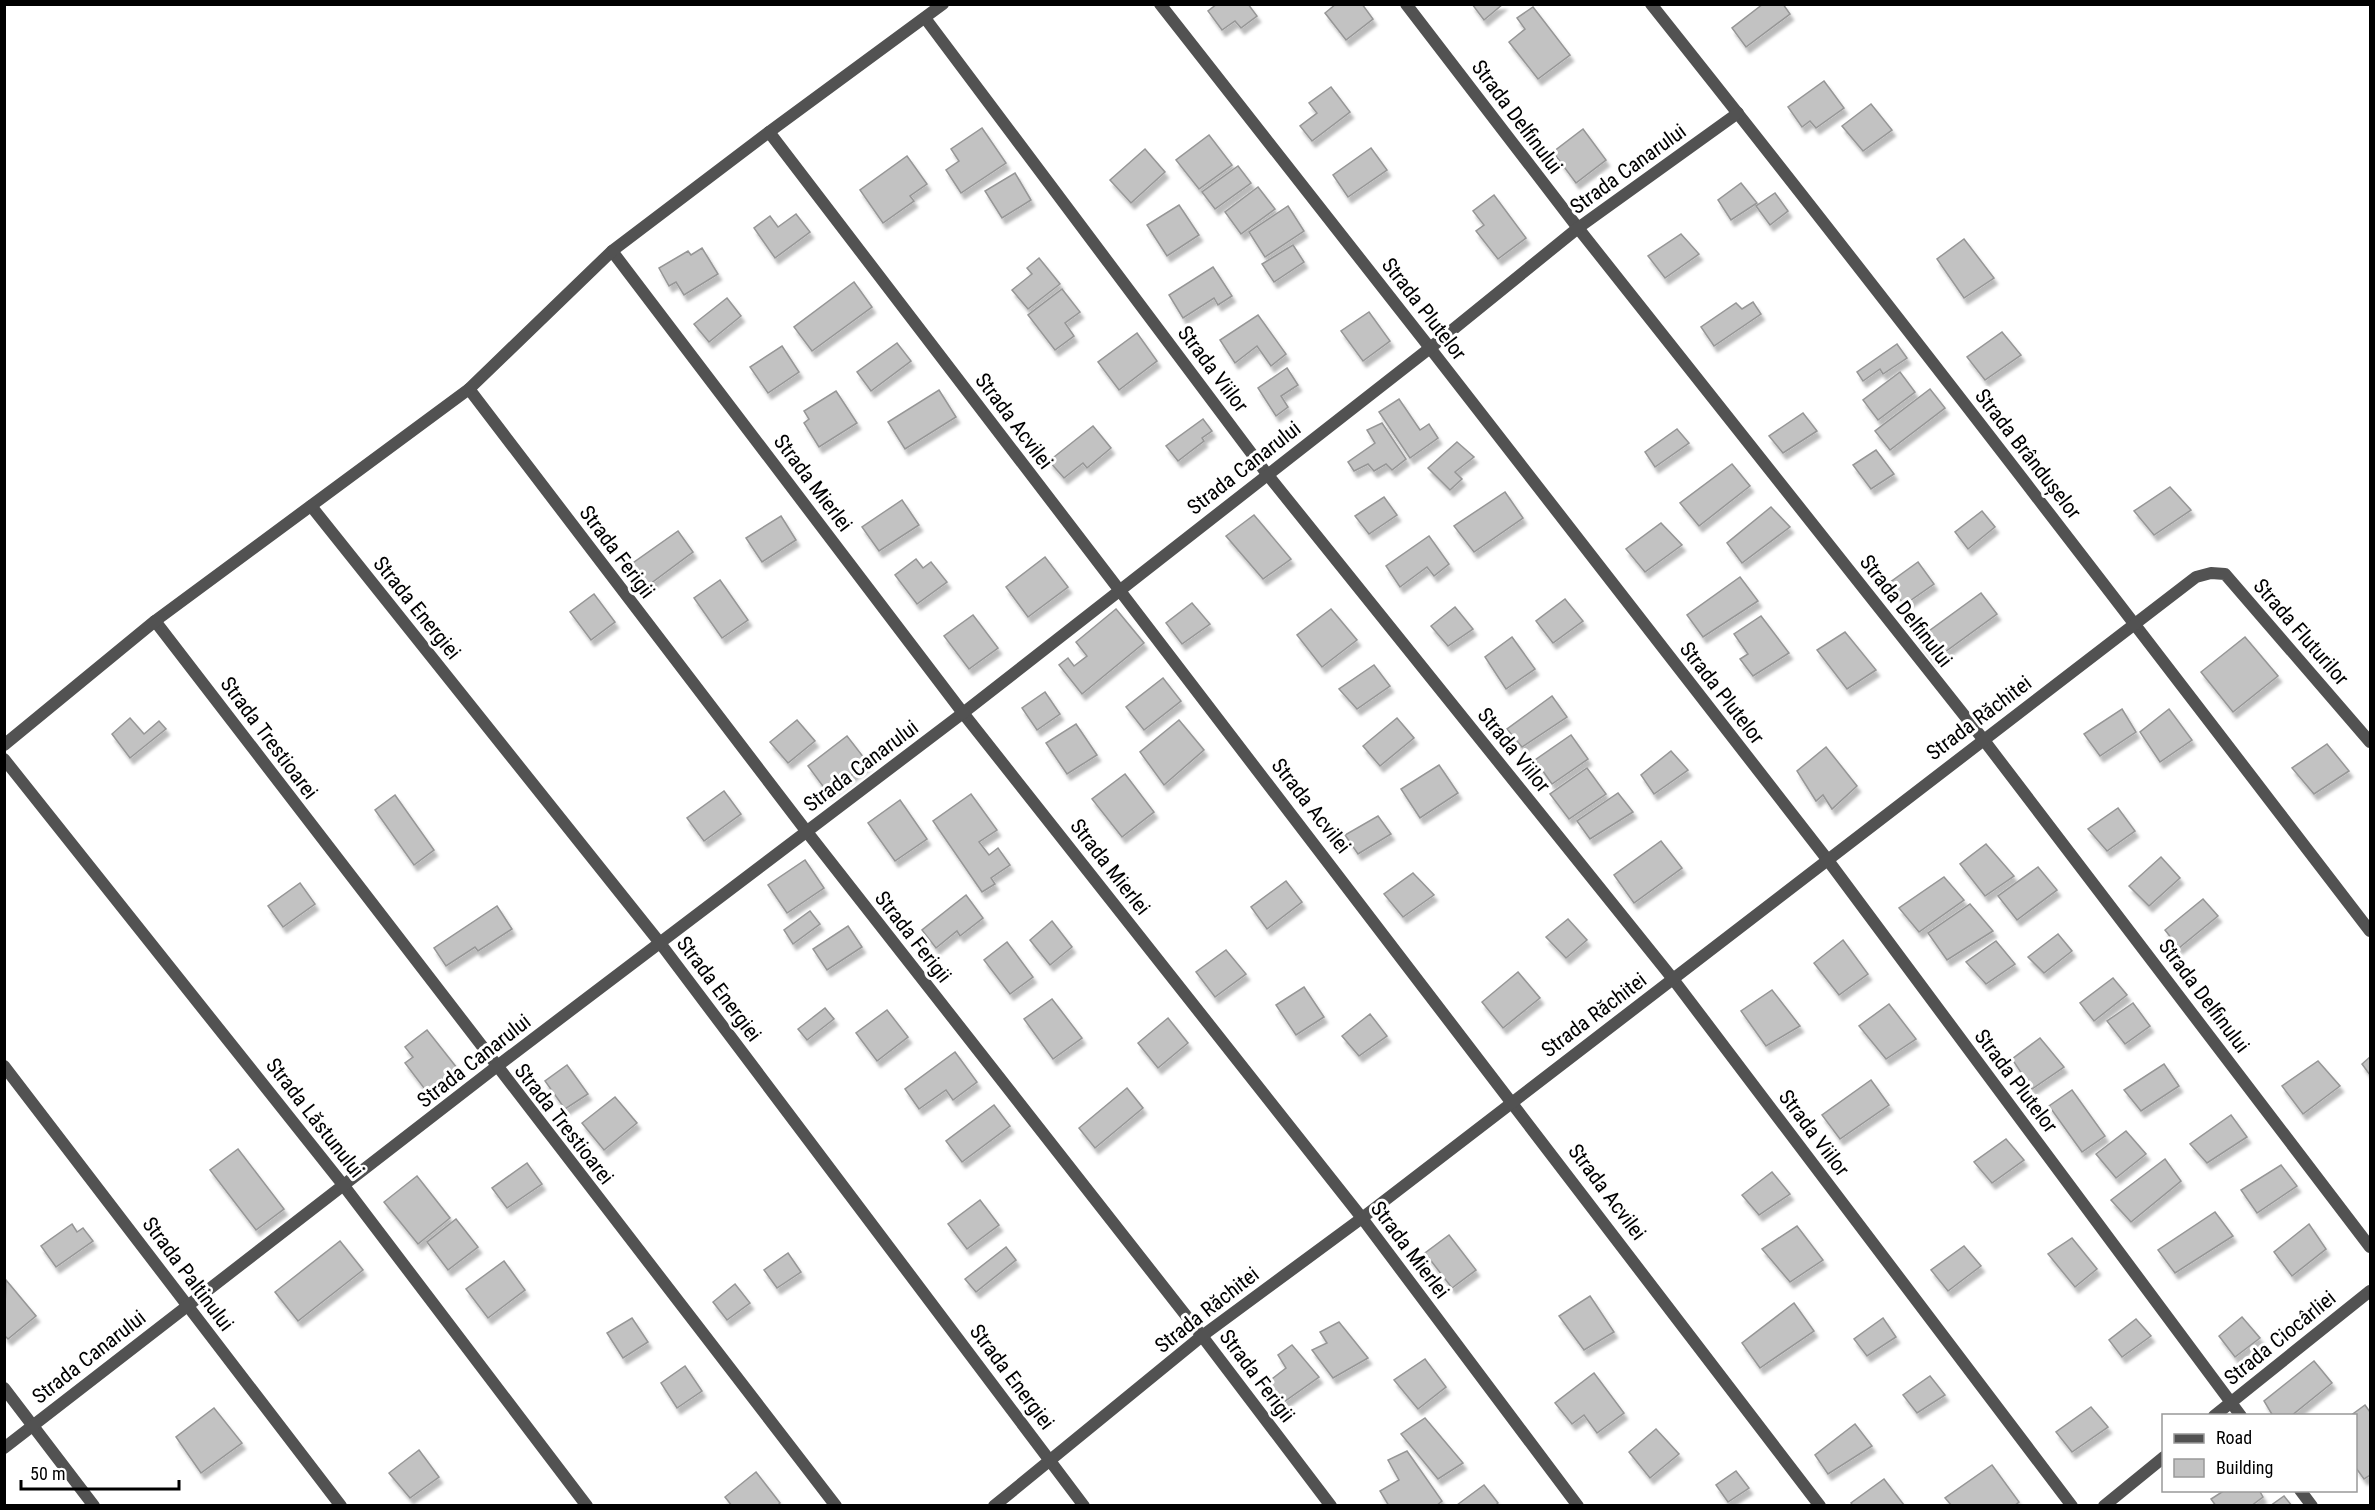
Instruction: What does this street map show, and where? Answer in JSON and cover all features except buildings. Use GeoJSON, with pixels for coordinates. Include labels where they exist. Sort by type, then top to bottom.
{"type":"FeatureCollection","features":[{"type":"Feature","properties":{"kind":"street"},"geometry":{"type":"LineString","coordinates":[[4,745],[155,621],[469,389],[612,251],[943,4]]}},
{"type":"Feature","properties":{"kind":"street","name":"Strada Plutelor"},"geometry":{"type":"LineString","coordinates":[[1160,4],[1827,859],[2240,1414]]}},
{"type":"Feature","properties":{"kind":"street","name":"Strada Delfinului"},"geometry":{"type":"LineString","coordinates":[[1406,4],[1578,228],[1983,739],[2370,1246]]}},
{"type":"Feature","properties":{"kind":"street","name":"Strada Brândușelor"},"geometry":{"type":"LineString","coordinates":[[1651,4],[2135,624],[2370,931]]}},
{"type":"Feature","properties":{"kind":"street","name":"Strada Viilor"},"geometry":{"type":"LineString","coordinates":[[925,18],[1267,474],[1673,979],[2072,1506]]}},
{"type":"Feature","properties":{"kind":"street","name":"Strada Canarului"},"geometry":{"type":"LineString","coordinates":[[4,1448],[496,1067],[963,713],[1430,348],[1578,228],[1738,113]]}},
{"type":"Feature","properties":{"kind":"street","name":"Strada Acvilei"},"geometry":{"type":"LineString","coordinates":[[769,132],[1119,591],[1513,1100],[1820,1506]]}},
{"type":"Feature","properties":{"kind":"street","name":"Strada Mierlei"},"geometry":{"type":"LineString","coordinates":[[612,251],[963,713],[1362,1218],[1578,1506]]}},
{"type":"Feature","properties":{"kind":"street","name":"Strada Ferigii"},"geometry":{"type":"LineString","coordinates":[[469,389],[807,832],[1202,1336],[1331,1506]]}},
{"type":"Feature","properties":{"kind":"street","name":"Strada Energiei"},"geometry":{"type":"LineString","coordinates":[[311,506],[660,943],[1084,1506]]}},
{"type":"Feature","properties":{"kind":"street","name":"Strada Răchitei"},"geometry":{"type":"LineString","coordinates":[[994,1506],[1202,1336],[1362,1218],[2196,577],[2211,573],[2225,574]]}},
{"type":"Feature","properties":{"kind":"street","name":"Strada Fluturilor"},"geometry":{"type":"LineString","coordinates":[[2225,574],[2370,742]]}},
{"type":"Feature","properties":{"kind":"street","name":"Strada Trestioarei"},"geometry":{"type":"LineString","coordinates":[[155,621],[836,1506]]}},
{"type":"Feature","properties":{"kind":"street","name":"Strada Lăstunului"},"geometry":{"type":"LineString","coordinates":[[4,759],[344,1186],[587,1506]]}},
{"type":"Feature","properties":{"kind":"street","name":"Strada Paltinului"},"geometry":{"type":"LineString","coordinates":[[4,1066],[341,1506]]}},
{"type":"Feature","properties":{"kind":"street","name":"Strada Ciocârliei"},"geometry":{"type":"LineString","coordinates":[[2216,1414],[2370,1291]]}},
{"type":"Feature","properties":{"kind":"street"},"geometry":{"type":"LineString","coordinates":[[4,1388],[94,1506]]}},
{"type":"Feature","properties":{"kind":"street"},"geometry":{"type":"LineString","coordinates":[[2104,1506],[2162,1458]]}},
{"type":"Feature","properties":{"kind":"street"},"geometry":{"type":"LineString","coordinates":[[2301,1492],[2312,1506]]}}]}
